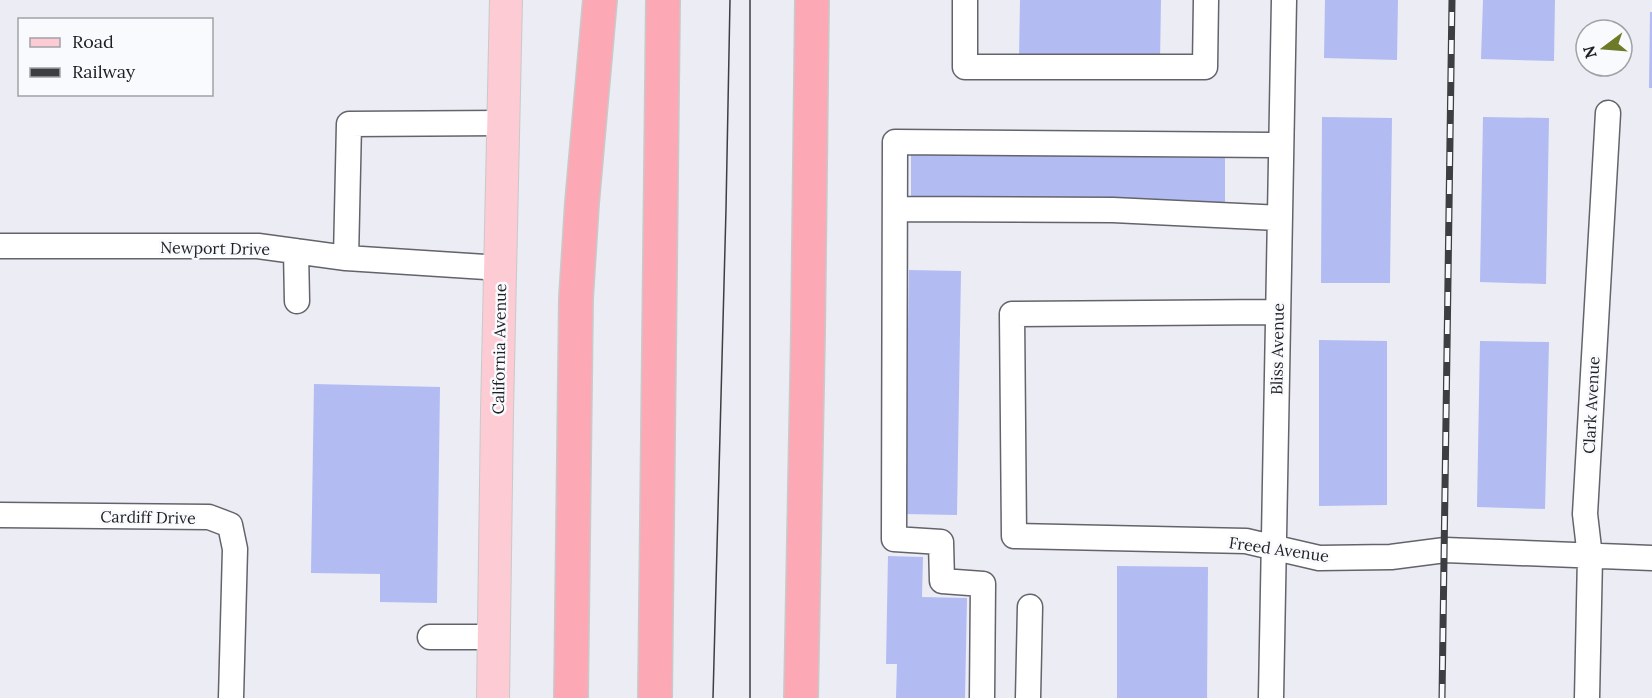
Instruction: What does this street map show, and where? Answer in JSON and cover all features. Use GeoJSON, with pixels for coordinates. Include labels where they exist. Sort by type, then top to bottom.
{"type":"FeatureCollection","features":[{"type":"Feature","properties":{"kind":"highway"},"geometry":{"type":"LineString","coordinates":[[571,698],[576,298],[600,0]]}},
{"type":"Feature","properties":{"kind":"highway"},"geometry":{"type":"LineString","coordinates":[[655,698],[663,0]]}},
{"type":"Feature","properties":{"kind":"highway"},"geometry":{"type":"LineString","coordinates":[[801,698],[812,0]]}},
{"type":"Feature","properties":{"kind":"highway"},"geometry":{"type":"LineString","coordinates":[[808,332],[813,698]]}},
{"type":"Feature","properties":{"kind":"main road","name":"California Avenue"},"geometry":{"type":"LineString","coordinates":[[493,698],[506,0]]}},
{"type":"Feature","properties":{"kind":"street"},"geometry":{"type":"LineString","coordinates":[[965,0],[965,67],[1205,67],[1206,0]]}},
{"type":"Feature","properties":{"kind":"street","name":"Bliss Avenue"},"geometry":{"type":"LineString","coordinates":[[1271,698],[1284,0]]}},
{"type":"Feature","properties":{"kind":"street","name":"Clark Avenue"},"geometry":{"type":"LineString","coordinates":[[1587,698],[1590,556],[1585,514],[1608,113]]}},
{"type":"Feature","properties":{"kind":"street"},"geometry":{"type":"LineString","coordinates":[[346,258],[350,124],[503,123]]}},
{"type":"Feature","properties":{"kind":"street"},"geometry":{"type":"LineString","coordinates":[[982,698],[983,584],[942,581],[941,542],[894,539],[895,142],[1281,145]]}},
{"type":"Feature","properties":{"kind":"street"},"geometry":{"type":"LineString","coordinates":[[895,209],[1113,210],[1280,218]]}},
{"type":"Feature","properties":{"kind":"street","name":"Newport Drive"},"geometry":{"type":"LineString","coordinates":[[0,246],[258,246],[346,258],[501,268]]}},
{"type":"Feature","properties":{"kind":"street"},"geometry":{"type":"LineString","coordinates":[[296,251],[297,301]]}},
{"type":"Feature","properties":{"kind":"street","name":"Freed Avenue"},"geometry":{"type":"LineString","coordinates":[[1278,312],[1012,314],[1014,536],[1246,541],[1319,558],[1391,557],[1445,550],[1652,558]]}},
{"type":"Feature","properties":{"kind":"street","name":"Cardiff Drive"},"geometry":{"type":"LineString","coordinates":[[0,515],[209,517],[230,525],[235,549],[231,698]]}},
{"type":"Feature","properties":{"kind":"street"},"geometry":{"type":"LineString","coordinates":[[1028,698],[1030,607]]}},
{"type":"Feature","properties":{"kind":"street"},"geometry":{"type":"LineString","coordinates":[[430,636],[494,637]]}},
{"type":"Feature","properties":{"kind":"building"},"geometry":{"type":"Polygon","coordinates":[[[1020,0],[1161,0],[1160,61],[1019,59],[1020,0]]]}},
{"type":"Feature","properties":{"kind":"building"},"geometry":{"type":"Polygon","coordinates":[[[1325,0],[1398,0],[1397,60],[1324,58],[1325,0]]]}},
{"type":"Feature","properties":{"kind":"building"},"geometry":{"type":"Polygon","coordinates":[[[1483,0],[1555,0],[1554,61],[1481,59],[1483,0]]]}},
{"type":"Feature","properties":{"kind":"building"},"geometry":{"type":"Polygon","coordinates":[[[1650,12],[1652,12],[1652,88],[1649,88],[1650,12]]]}},
{"type":"Feature","properties":{"kind":"building"},"geometry":{"type":"Polygon","coordinates":[[[1322,117],[1392,118],[1390,283],[1321,283],[1322,117]]]}},
{"type":"Feature","properties":{"kind":"building"},"geometry":{"type":"Polygon","coordinates":[[[1483,117],[1549,118],[1546,284],[1480,282],[1483,117]]]}},
{"type":"Feature","properties":{"kind":"building"},"geometry":{"type":"Polygon","coordinates":[[[911,153],[1225,158],[1225,203],[911,198],[911,153]]]}},
{"type":"Feature","properties":{"kind":"building"},"geometry":{"type":"Polygon","coordinates":[[[909,270],[961,271],[957,515],[905,514],[909,270]]]}},
{"type":"Feature","properties":{"kind":"building"},"geometry":{"type":"Polygon","coordinates":[[[1319,340],[1387,341],[1387,505],[1319,506],[1319,340]]]}},
{"type":"Feature","properties":{"kind":"building"},"geometry":{"type":"Polygon","coordinates":[[[1480,341],[1549,342],[1545,509],[1477,507],[1480,341]]]}},
{"type":"Feature","properties":{"kind":"building"},"geometry":{"type":"Polygon","coordinates":[[[314,384],[440,387],[437,603],[380,602],[380,574],[311,573],[314,384]]]}},
{"type":"Feature","properties":{"kind":"building"},"geometry":{"type":"Polygon","coordinates":[[[888,556],[923,557],[922,597],[967,598],[965,698],[896,698],[897,664],[886,664],[888,556]]]}},
{"type":"Feature","properties":{"kind":"building"},"geometry":{"type":"Polygon","coordinates":[[[1117,566],[1208,567],[1207,698],[1117,698],[1117,566]]]}},
{"type":"Feature","properties":{"kind":"tram line"},"geometry":{"type":"LineString","coordinates":[[713,698],[730,0]]}},
{"type":"Feature","properties":{"kind":"tram line"},"geometry":{"type":"LineString","coordinates":[[750,0],[750,698]]}},
{"type":"Feature","properties":{"kind":"railway"},"geometry":{"type":"LineString","coordinates":[[1442,698],[1452,0]]}}]}
